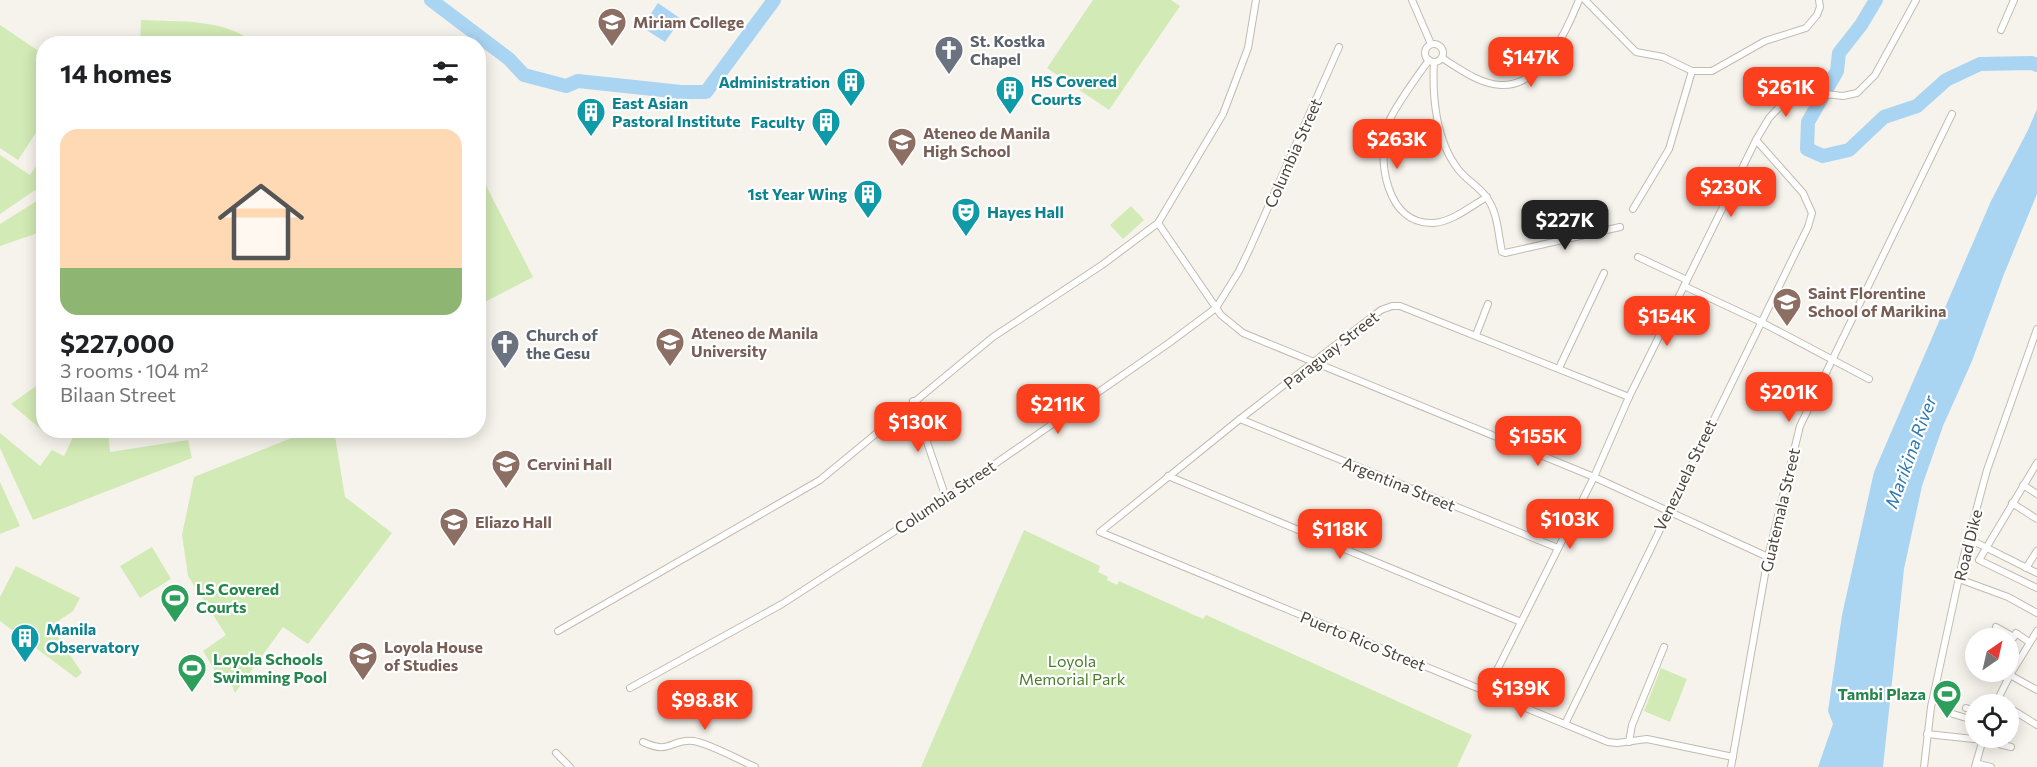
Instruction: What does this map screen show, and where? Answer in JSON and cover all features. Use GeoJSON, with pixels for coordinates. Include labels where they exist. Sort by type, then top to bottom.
{"type":"FeatureCollection","features":[{"type":"Feature","properties":{"kind":"street"},"geometry":{"type":"LineString","coordinates":[[558,631],[820,480],[993,336],[1102,265],[1158,223],[1223,114],[1248,48],[1256,0]]}},
{"type":"Feature","properties":{"kind":"street"},"geometry":{"type":"LineString","coordinates":[[1412,0],[1431,44]]}},
{"type":"Feature","properties":{"kind":"street"},"geometry":{"type":"LineString","coordinates":[[1487,197],[1444,221],[1433,223],[1412,218],[1400,208],[1392,196],[1384,163],[1384,143],[1393,114],[1432,61],[1442,58],[1485,82],[1503,85],[1514,83],[1537,69],[1553,53],[1565,34],[1579,0]]}},
{"type":"Feature","properties":{"kind":"street"},"geometry":{"type":"LineString","coordinates":[[1585,0],[1636,52],[1663,57],[1692,71],[1712,71],[1766,41],[1806,28],[1817,15],[1820,7],[1819,0]]}},
{"type":"Feature","properties":{"kind":"street"},"geometry":{"type":"LineString","coordinates":[[1486,692],[1594,477],[1629,397],[1685,283],[1769,118],[1788,98],[1797,94],[1843,96],[1857,93],[1875,75],[1916,0]]}},
{"type":"Feature","properties":{"kind":"street"},"geometry":{"type":"LineString","coordinates":[[2001,30],[2014,0]]}},
{"type":"Feature","properties":{"kind":"street"},"geometry":{"type":"LineString","coordinates":[[1431,44],[1442,46],[1444,52],[1442,58]]}},
{"type":"Feature","properties":{"kind":"street"},"geometry":{"type":"LineString","coordinates":[[1431,44],[1425,51],[1426,56],[1432,61],[1436,110],[1442,137],[1456,167],[1487,197],[1496,219],[1502,251],[1505,253],[1620,227]]}},
{"type":"Feature","properties":{"kind":"street","name":"Columbia Street"},"geometry":{"type":"LineString","coordinates":[[630,688],[782,604],[946,498],[1216,308],[1250,249],[1340,47]]}},
{"type":"Feature","properties":{"kind":"street"},"geometry":{"type":"LineString","coordinates":[[1633,209],[1669,149],[1692,71]]}},
{"type":"Feature","properties":{"kind":"street","name":"Guatemala Street"},"geometry":{"type":"LineString","coordinates":[[1731,767],[1768,558],[1800,426],[1952,114]]}},
{"type":"Feature","properties":{"kind":"street","name":"Venezuela Street"},"geometry":{"type":"LineString","coordinates":[[1565,724],[1808,226],[1812,213],[1803,193],[1756,140]]}},
{"type":"Feature","properties":{"kind":"street"},"geometry":{"type":"LineString","coordinates":[[1158,223],[1226,321],[1243,333],[1594,477],[1768,558]]}},
{"type":"Feature","properties":{"kind":"street"},"geometry":{"type":"LineString","coordinates":[[1638,257],[1869,379]]}},
{"type":"Feature","properties":{"kind":"street"},"geometry":{"type":"LineString","coordinates":[[1559,368],[1604,273]]}},
{"type":"Feature","properties":{"kind":"street"},"geometry":{"type":"LineString","coordinates":[[1476,335],[1488,304]]}},
{"type":"Feature","properties":{"kind":"street","name":"Paraguay Street"},"geometry":{"type":"LineString","coordinates":[[1100,532],[1240,419],[1381,310],[1392,306],[1400,306],[1476,335],[1629,397]]}},
{"type":"Feature","properties":{"kind":"street","name":"Road Dike"},"geometry":{"type":"LineString","coordinates":[[1924,767],[1931,707],[1969,539],[1988,470],[2037,329]]}},
{"type":"Feature","properties":{"kind":"street"},"geometry":{"type":"LineString","coordinates":[[913,401],[946,498]]}},
{"type":"Feature","properties":{"kind":"street","name":"Argentina Street"},"geometry":{"type":"LineString","coordinates":[[1240,419],[1558,548]]}},
{"type":"Feature","properties":{"kind":"street"},"geometry":{"type":"LineString","coordinates":[[2037,464],[1979,560],[2037,588]]}},
{"type":"Feature","properties":{"kind":"street"},"geometry":{"type":"LineString","coordinates":[[1168,476],[1521,621]]}},
{"type":"Feature","properties":{"kind":"street"},"geometry":{"type":"LineString","coordinates":[[2023,485],[2037,494]]}},
{"type":"Feature","properties":{"kind":"street"},"geometry":{"type":"LineString","coordinates":[[2012,503],[2037,519]]}},
{"type":"Feature","properties":{"kind":"street","name":"Puerto Rico Street"},"geometry":{"type":"LineString","coordinates":[[1100,532],[1608,742],[1629,742]]}},
{"type":"Feature","properties":{"kind":"street"},"geometry":{"type":"LineString","coordinates":[[1969,539],[2037,573]]}},
{"type":"Feature","properties":{"kind":"street"},"geometry":{"type":"LineString","coordinates":[[2026,568],[2037,551]]}},
{"type":"Feature","properties":{"kind":"street"},"geometry":{"type":"LineString","coordinates":[[1959,579],[2008,597],[2037,613]]}},
{"type":"Feature","properties":{"kind":"street"},"geometry":{"type":"LineString","coordinates":[[1996,627],[2014,637],[2016,633],[2029,642]]}},
{"type":"Feature","properties":{"kind":"street"},"geometry":{"type":"LineString","coordinates":[[2019,660],[2037,632]]}},
{"type":"Feature","properties":{"kind":"street"},"geometry":{"type":"LineString","coordinates":[[1664,647],[1632,725],[1629,742],[1647,739],[1733,758]]}},
{"type":"Feature","properties":{"kind":"street"},"geometry":{"type":"LineString","coordinates":[[2019,682],[2037,690]]}},
{"type":"Feature","properties":{"kind":"street"},"geometry":{"type":"LineString","coordinates":[[1953,714],[1965,718]]}},
{"type":"Feature","properties":{"kind":"street"},"geometry":{"type":"LineString","coordinates":[[2019,714],[2037,725]]}},
{"type":"Feature","properties":{"kind":"street"},"geometry":{"type":"LineString","coordinates":[[1928,734],[1965,737]]}},
{"type":"Feature","properties":{"kind":"street"},"geometry":{"type":"LineString","coordinates":[[643,742],[659,748],[694,741],[755,767]]}},
{"type":"Feature","properties":{"kind":"street"},"geometry":{"type":"LineString","coordinates":[[1981,748],[1976,765],[1991,767]]}},
{"type":"Feature","properties":{"kind":"street"},"geometry":{"type":"LineString","coordinates":[[556,753],[570,767]]}},
{"type":"Feature","properties":{"kind":"street"},"geometry":{"type":"LineString","coordinates":[[730,767],[736,760]]}},
{"type":"Feature","properties":{"kind":"green space"},"geometry":{"type":"Polygon","coordinates":[[[1093,0],[1171,0],[1180,6],[1109,110],[1047,68],[1093,0]]]}},
{"type":"Feature","properties":{"kind":"green space"},"geometry":{"type":"Polygon","coordinates":[[[141,20],[215,25],[244,36],[140,36],[141,20]]]}},
{"type":"Feature","properties":{"kind":"green space"},"geometry":{"type":"Polygon","coordinates":[[[0,25],[36,49],[36,133],[18,160],[0,148],[0,25]]]}},
{"type":"Feature","properties":{"kind":"green space"},"geometry":{"type":"Polygon","coordinates":[[[0,155],[30,175],[36,166],[36,189],[0,214],[0,155]]]}},
{"type":"Feature","properties":{"kind":"green space"},"geometry":{"type":"Polygon","coordinates":[[[486,186],[533,277],[486,301],[486,186]]]}},
{"type":"Feature","properties":{"kind":"green space"},"geometry":{"type":"Polygon","coordinates":[[[36,201],[36,234],[0,246],[0,224],[36,201]]]}},
{"type":"Feature","properties":{"kind":"green space"},"geometry":{"type":"Polygon","coordinates":[[[1131,206],[1144,220],[1123,239],[1110,225],[1131,206]]]}},
{"type":"Feature","properties":{"kind":"green space"},"geometry":{"type":"Polygon","coordinates":[[[36,386],[36,425],[11,404],[36,386]]]}},
{"type":"Feature","properties":{"kind":"green space"},"geometry":{"type":"Polygon","coordinates":[[[0,433],[40,466],[52,450],[64,456],[73,438],[109,438],[110,452],[188,440],[192,458],[33,520],[0,448],[0,433]]]}},
{"type":"Feature","properties":{"kind":"green space"},"geometry":{"type":"Polygon","coordinates":[[[292,438],[335,438],[345,497],[392,533],[308,644],[283,627],[235,693],[227,674],[218,676],[203,651],[226,635],[188,576],[182,535],[194,477],[292,438]]]}},
{"type":"Feature","properties":{"kind":"green space"},"geometry":{"type":"Polygon","coordinates":[[[0,482],[20,526],[0,534],[0,482]]]}},
{"type":"Feature","properties":{"kind":"green space","name":"Loyola Memorial Park"},"geometry":{"type":"Polygon","coordinates":[[[1024,530],[1100,566],[1098,572],[1117,585],[1119,581],[1203,619],[1206,615],[1472,735],[1457,767],[921,767],[1024,530]]]}},
{"type":"Feature","properties":{"kind":"green space"},"geometry":{"type":"Polygon","coordinates":[[[152,547],[171,579],[140,598],[120,566],[152,547]]]}},
{"type":"Feature","properties":{"kind":"green space"},"geometry":{"type":"Polygon","coordinates":[[[16,566],[80,598],[73,611],[51,626],[82,673],[76,678],[0,621],[0,597],[16,566]]]}},
{"type":"Feature","properties":{"kind":"green space"},"geometry":{"type":"Polygon","coordinates":[[[1661,668],[1687,679],[1670,722],[1644,711],[1661,668]]]}},
{"type":"Feature","properties":{"kind":"water"},"geometry":{"type":"Polygon","coordinates":[[[658,3],[681,19],[665,42],[642,27],[658,3]]]}},
{"type":"Feature","properties":{"kind":"water","name":"Marikina River"},"geometry":{"type":"Polygon","coordinates":[[[2037,109],[2037,194],[1972,361],[1943,426],[1922,486],[1904,569],[1883,767],[1818,767],[1833,724],[1828,711],[1842,615],[1874,472],[1991,201],[2037,109]]]}},
{"type":"Feature","properties":{"kind":"waterway"},"geometry":{"type":"LineString","coordinates":[[431,0],[479,36]]}},
{"type":"Feature","properties":{"kind":"waterway"},"geometry":{"type":"LineString","coordinates":[[486,42],[509,59],[524,75],[566,86],[578,81],[681,92],[706,92],[774,0]]}},
{"type":"Feature","properties":{"kind":"waterway"},"geometry":{"type":"LineString","coordinates":[[1876,0],[1861,25],[1839,53],[1837,71],[1808,122],[1807,149],[1823,156],[1849,150],[1884,117],[1917,106],[1946,80],[1980,64],[2032,63],[2037,65]]}},
{"type":"Feature","properties":{"kind":"place","name":"Miriam College"},"geometry":{"type":"Point","coordinates":[612,48]}},
{"type":"Feature","properties":{"kind":"place","name":"St. Kostka Chapel"},"geometry":{"type":"Point","coordinates":[949,76]}},
{"type":"Feature","properties":{"kind":"place","name":"Administration"},"geometry":{"type":"Point","coordinates":[851,108]}},
{"type":"Feature","properties":{"kind":"place","name":"HS Covered Courts"},"geometry":{"type":"Point","coordinates":[1010,116]}},
{"type":"Feature","properties":{"kind":"place","name":"East Asian Pastoral Institute"},"geometry":{"type":"Point","coordinates":[591,138]}},
{"type":"Feature","properties":{"kind":"place","name":"Faculty"},"geometry":{"type":"Point","coordinates":[826,148]}},
{"type":"Feature","properties":{"kind":"place","name":"Ateneo de Manila High School"},"geometry":{"type":"Point","coordinates":[902,168]}},
{"type":"Feature","properties":{"kind":"place","name":"1st Year Wing"},"geometry":{"type":"Point","coordinates":[868,220]}},
{"type":"Feature","properties":{"kind":"place","name":"Hayes Hall"},"geometry":{"type":"Point","coordinates":[966,238]}},
{"type":"Feature","properties":{"kind":"place","name":"Saint Florentine School of Marikina"},"geometry":{"type":"Point","coordinates":[1787,328]}},
{"type":"Feature","properties":{"kind":"place","name":"Ateneo de Manila University"},"geometry":{"type":"Point","coordinates":[670,368]}},
{"type":"Feature","properties":{"kind":"place","name":"Church of the Gesu"},"geometry":{"type":"Point","coordinates":[505,370]}},
{"type":"Feature","properties":{"kind":"place","name":"Cervini Hall"},"geometry":{"type":"Point","coordinates":[506,490]}},
{"type":"Feature","properties":{"kind":"place","name":"Eliazo Hall"},"geometry":{"type":"Point","coordinates":[454,548]}},
{"type":"Feature","properties":{"kind":"place","name":"LS Covered Courts"},"geometry":{"type":"Point","coordinates":[175,624]}},
{"type":"Feature","properties":{"kind":"place","name":"Manila Observatory"},"geometry":{"type":"Point","coordinates":[25,664]}},
{"type":"Feature","properties":{"kind":"place","name":"Loyola House of Studies"},"geometry":{"type":"Point","coordinates":[363,682]}},
{"type":"Feature","properties":{"kind":"place","name":"Loyola Schools Swimming Pool"},"geometry":{"type":"Point","coordinates":[192,694]}},
{"type":"Feature","properties":{"kind":"place","name":"Tambi Plaza"},"geometry":{"type":"Point","coordinates":[1947,720]}}]}
